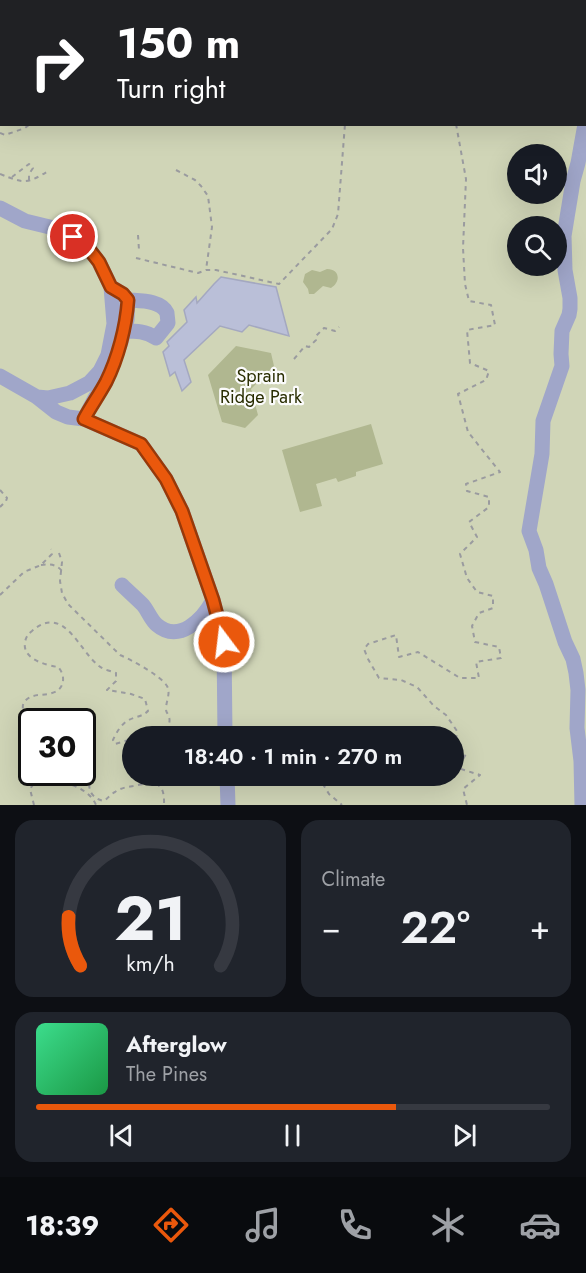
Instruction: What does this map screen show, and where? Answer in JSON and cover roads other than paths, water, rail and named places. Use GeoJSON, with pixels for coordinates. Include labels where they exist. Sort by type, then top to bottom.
{"type":"FeatureCollection","features":[{"type":"Feature","properties":{"kind":"street"},"geometry":{"type":"LineString","coordinates":[[582,805],[576,673],[573,659],[539,568],[536,550],[529,531],[542,454],[543,421],[562,366],[562,331],[570,315],[564,236],[584,126]]}},
{"type":"Feature","properties":{"kind":"street"},"geometry":{"type":"LineString","coordinates":[[0,208],[25,220],[62,230],[85,244],[99,262],[111,287],[114,324],[108,355],[100,370],[89,383],[70,393],[48,398],[37,397]]}},
{"type":"Feature","properties":{"kind":"street"},"geometry":{"type":"LineString","coordinates":[[84,419],[106,382],[127,320],[128,300],[111,287]]}},
{"type":"Feature","properties":{"kind":"street"},"geometry":{"type":"LineString","coordinates":[[124,331],[141,331],[156,338],[168,323],[167,313],[160,305],[128,300]]}},
{"type":"Feature","properties":{"kind":"street"},"geometry":{"type":"LineString","coordinates":[[0,376],[37,397],[56,412],[68,417],[84,419],[141,444],[166,479],[182,511],[213,600],[224,642],[225,726]]}},
{"type":"Feature","properties":{"kind":"street"},"geometry":{"type":"LineString","coordinates":[[122,585],[143,606],[156,624],[167,631],[177,632],[188,628],[198,621],[213,600]]}},
{"type":"Feature","properties":{"kind":"street"},"geometry":{"type":"LineString","coordinates":[[227,786],[228,805]]}},
{"type":"Feature","properties":{"kind":"park label","name":"Sprain Ridge Park"},"geometry":{"type":"Point","coordinates":[261,386]}}]}
